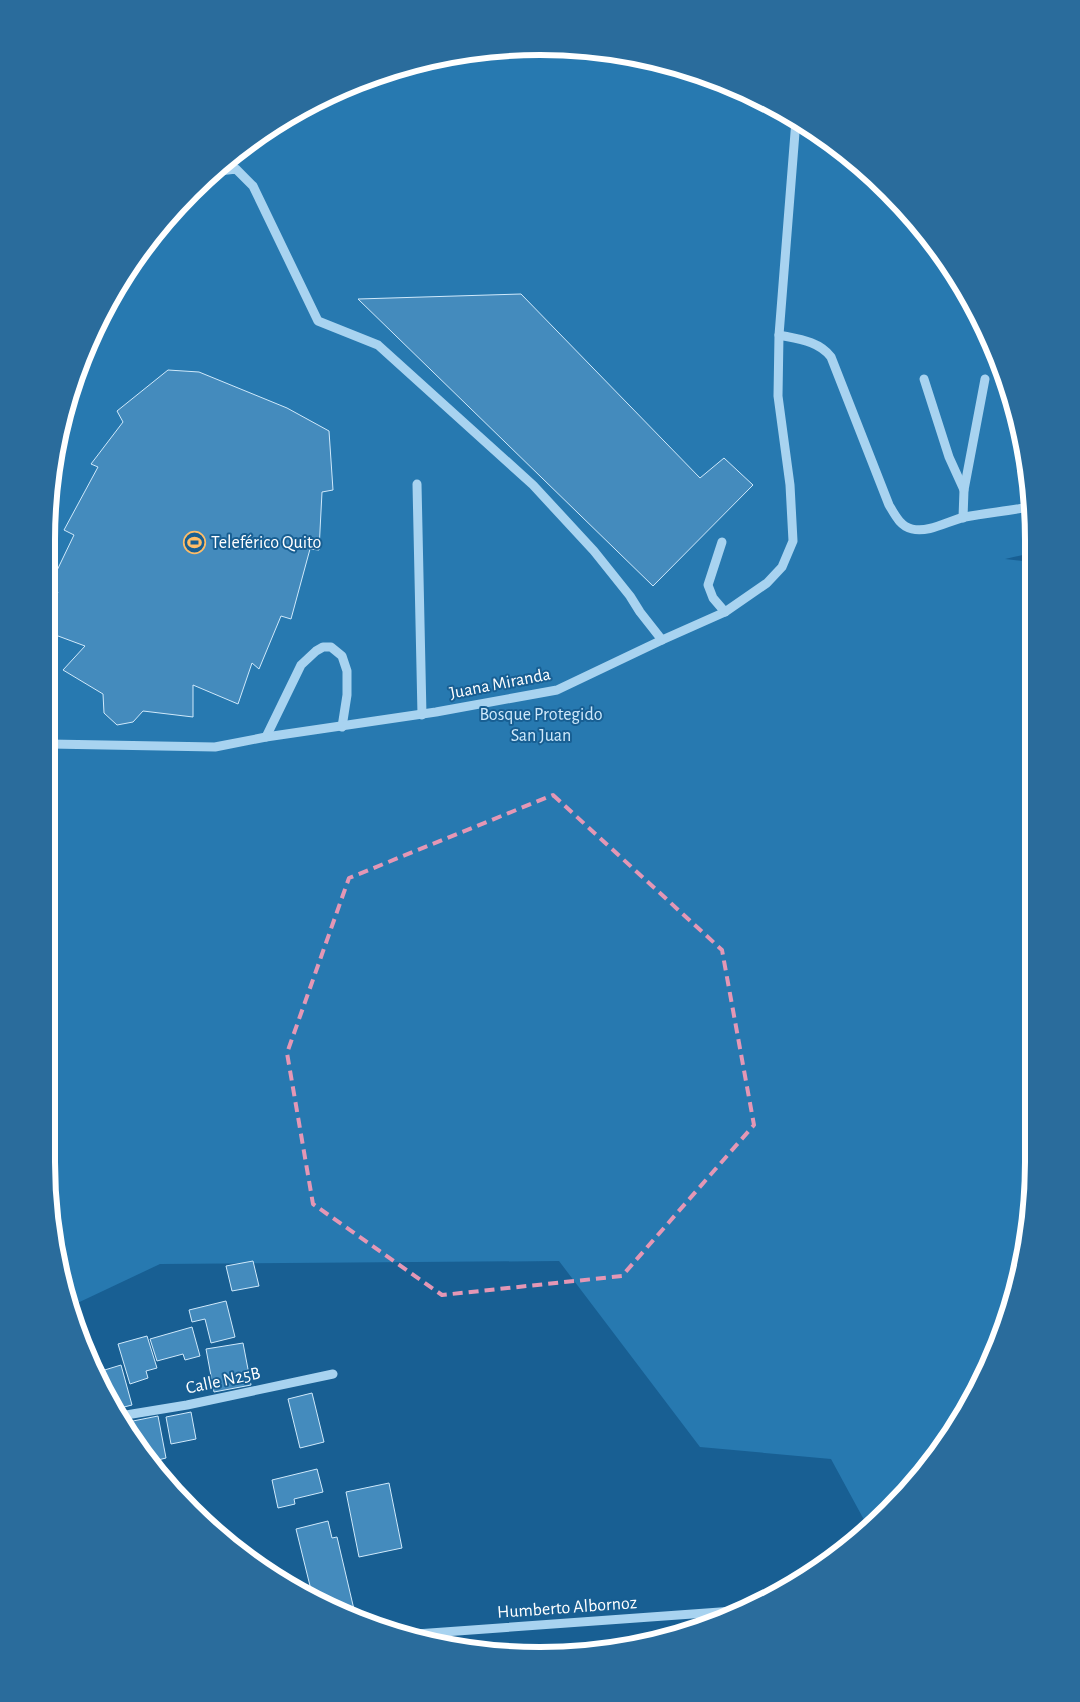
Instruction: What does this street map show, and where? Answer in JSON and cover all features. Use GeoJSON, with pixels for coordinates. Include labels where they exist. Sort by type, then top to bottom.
{"type":"FeatureCollection","features":[{"type":"Feature","properties":{"kind":"street","name":"Juana Miranda"},"geometry":{"type":"LineString","coordinates":[[55,744],[214,747],[266,737],[422,715],[557,690],[726,612],[766,582],[782,567],[793,541],[790,485],[778,396],[779,335],[795,128]]}},
{"type":"Feature","properties":{"kind":"street"},"geometry":{"type":"LineString","coordinates":[[226,170],[236,169],[254,186],[318,321],[378,345],[533,485],[594,551],[662,640]]}},
{"type":"Feature","properties":{"kind":"street"},"geometry":{"type":"LineString","coordinates":[[779,335],[815,344],[825,350],[831,357],[889,505],[903,525],[911,529],[920,530],[963,518],[1024,509]]}},
{"type":"Feature","properties":{"kind":"street"},"geometry":{"type":"LineString","coordinates":[[924,379],[949,457],[964,490]]}},
{"type":"Feature","properties":{"kind":"street"},"geometry":{"type":"LineString","coordinates":[[963,518],[964,490],[985,379]]}},
{"type":"Feature","properties":{"kind":"street"},"geometry":{"type":"LineString","coordinates":[[417,484],[422,715]]}},
{"type":"Feature","properties":{"kind":"street"},"geometry":{"type":"LineString","coordinates":[[722,542],[708,585],[713,598],[726,612]]}},
{"type":"Feature","properties":{"kind":"street"},"geometry":{"type":"LineString","coordinates":[[266,737],[301,665],[323,647],[331,647],[342,656],[347,670],[347,695],[342,727]]}},
{"type":"Feature","properties":{"kind":"street","name":"Calle N25B"},"geometry":{"type":"LineString","coordinates":[[127,1415],[187,1405],[333,1374]]}},
{"type":"Feature","properties":{"kind":"street","name":"Humberto Albornoz"},"geometry":{"type":"LineString","coordinates":[[427,1633],[721,1612]]}},
{"type":"Feature","properties":{"kind":"highlighted area"},"geometry":{"type":"Polygon","coordinates":[[[553,795],[722,950],[754,1125],[622,1276],[442,1295],[313,1204],[287,1053],[349,878],[553,795]]]}},
{"type":"Feature","properties":{"kind":"green space","name":"Bosque Protegido San Juan"},"geometry":{"type":"Polygon","coordinates":[[[508,56],[572,56],[635,64],[666,72],[726,92],[755,105],[809,137],[860,175],[905,220],[925,245],[960,298],[975,325],[999,384],[1016,445],[1024,508],[1025,555],[1005,559],[1025,561],[1024,1194],[1016,1257],[1008,1288],[988,1348],[975,1377],[960,1404],[925,1457],[905,1482],[865,1522],[831,1459],[700,1447],[559,1261],[160,1264],[77,1303],[64,1257],[56,1194],[56,508],[64,445],[72,414],[92,354],[105,325],[120,297],[155,245],[175,220],[220,175],[245,155],[298,120],[325,105],[384,81],[445,64],[477,59],[508,56]]]}},
{"type":"Feature","properties":{"kind":"building"},"geometry":{"type":"Polygon","coordinates":[[[521,294],[700,478],[724,458],[753,485],[653,586],[358,299],[521,294]]]}},
{"type":"Feature","properties":{"kind":"building","name":"Teleférico Quito"},"geometry":{"type":"Polygon","coordinates":[[[168,370],[199,372],[287,408],[329,431],[333,490],[322,492],[319,550],[310,549],[291,619],[281,616],[259,669],[252,663],[238,704],[193,685],[193,717],[143,711],[133,722],[117,725],[104,713],[103,694],[63,670],[85,646],[55,635],[55,597],[58,592],[55,592],[55,575],[74,535],[64,530],[98,467],[91,464],[123,422],[117,411],[168,370]]]}},
{"type":"Feature","properties":{"kind":"building"},"geometry":{"type":"Polygon","coordinates":[[[253,1261],[259,1286],[232,1291],[226,1266],[253,1261]]]}},
{"type":"Feature","properties":{"kind":"building"},"geometry":{"type":"Polygon","coordinates":[[[226,1301],[235,1337],[211,1343],[205,1319],[192,1322],[189,1310],[226,1301]]]}},
{"type":"Feature","properties":{"kind":"building"},"geometry":{"type":"Polygon","coordinates":[[[192,1327],[200,1356],[185,1360],[183,1354],[157,1361],[150,1339],[192,1327]]]}},
{"type":"Feature","properties":{"kind":"building"},"geometry":{"type":"Polygon","coordinates":[[[147,1336],[157,1368],[146,1371],[148,1378],[130,1384],[118,1344],[147,1336]]]}},
{"type":"Feature","properties":{"kind":"building"},"geometry":{"type":"Polygon","coordinates":[[[243,1343],[251,1385],[214,1392],[206,1349],[243,1343]]]}},
{"type":"Feature","properties":{"kind":"building"},"geometry":{"type":"Polygon","coordinates":[[[121,1365],[132,1405],[122,1407],[102,1371],[121,1365]]]}},
{"type":"Feature","properties":{"kind":"building"},"geometry":{"type":"Polygon","coordinates":[[[312,1393],[324,1442],[300,1448],[288,1399],[312,1393]]]}},
{"type":"Feature","properties":{"kind":"building"},"geometry":{"type":"Polygon","coordinates":[[[191,1412],[196,1439],[171,1444],[166,1417],[191,1412]]]}},
{"type":"Feature","properties":{"kind":"building"},"geometry":{"type":"Polygon","coordinates":[[[158,1416],[166,1458],[158,1460],[131,1421],[158,1416]]]}},
{"type":"Feature","properties":{"kind":"building"},"geometry":{"type":"Polygon","coordinates":[[[317,1469],[323,1492],[294,1499],[295,1504],[278,1508],[272,1480],[317,1469]]]}},
{"type":"Feature","properties":{"kind":"building"},"geometry":{"type":"Polygon","coordinates":[[[389,1483],[402,1548],[359,1557],[346,1492],[389,1483]]]}},
{"type":"Feature","properties":{"kind":"building"},"geometry":{"type":"Polygon","coordinates":[[[328,1521],[332,1538],[337,1537],[354,1610],[311,1589],[296,1529],[328,1521]]]}},
{"type":"Feature","properties":{"kind":"place","name":"Teleférico Quito"},"geometry":{"type":"Point","coordinates":[195,542]}}]}
